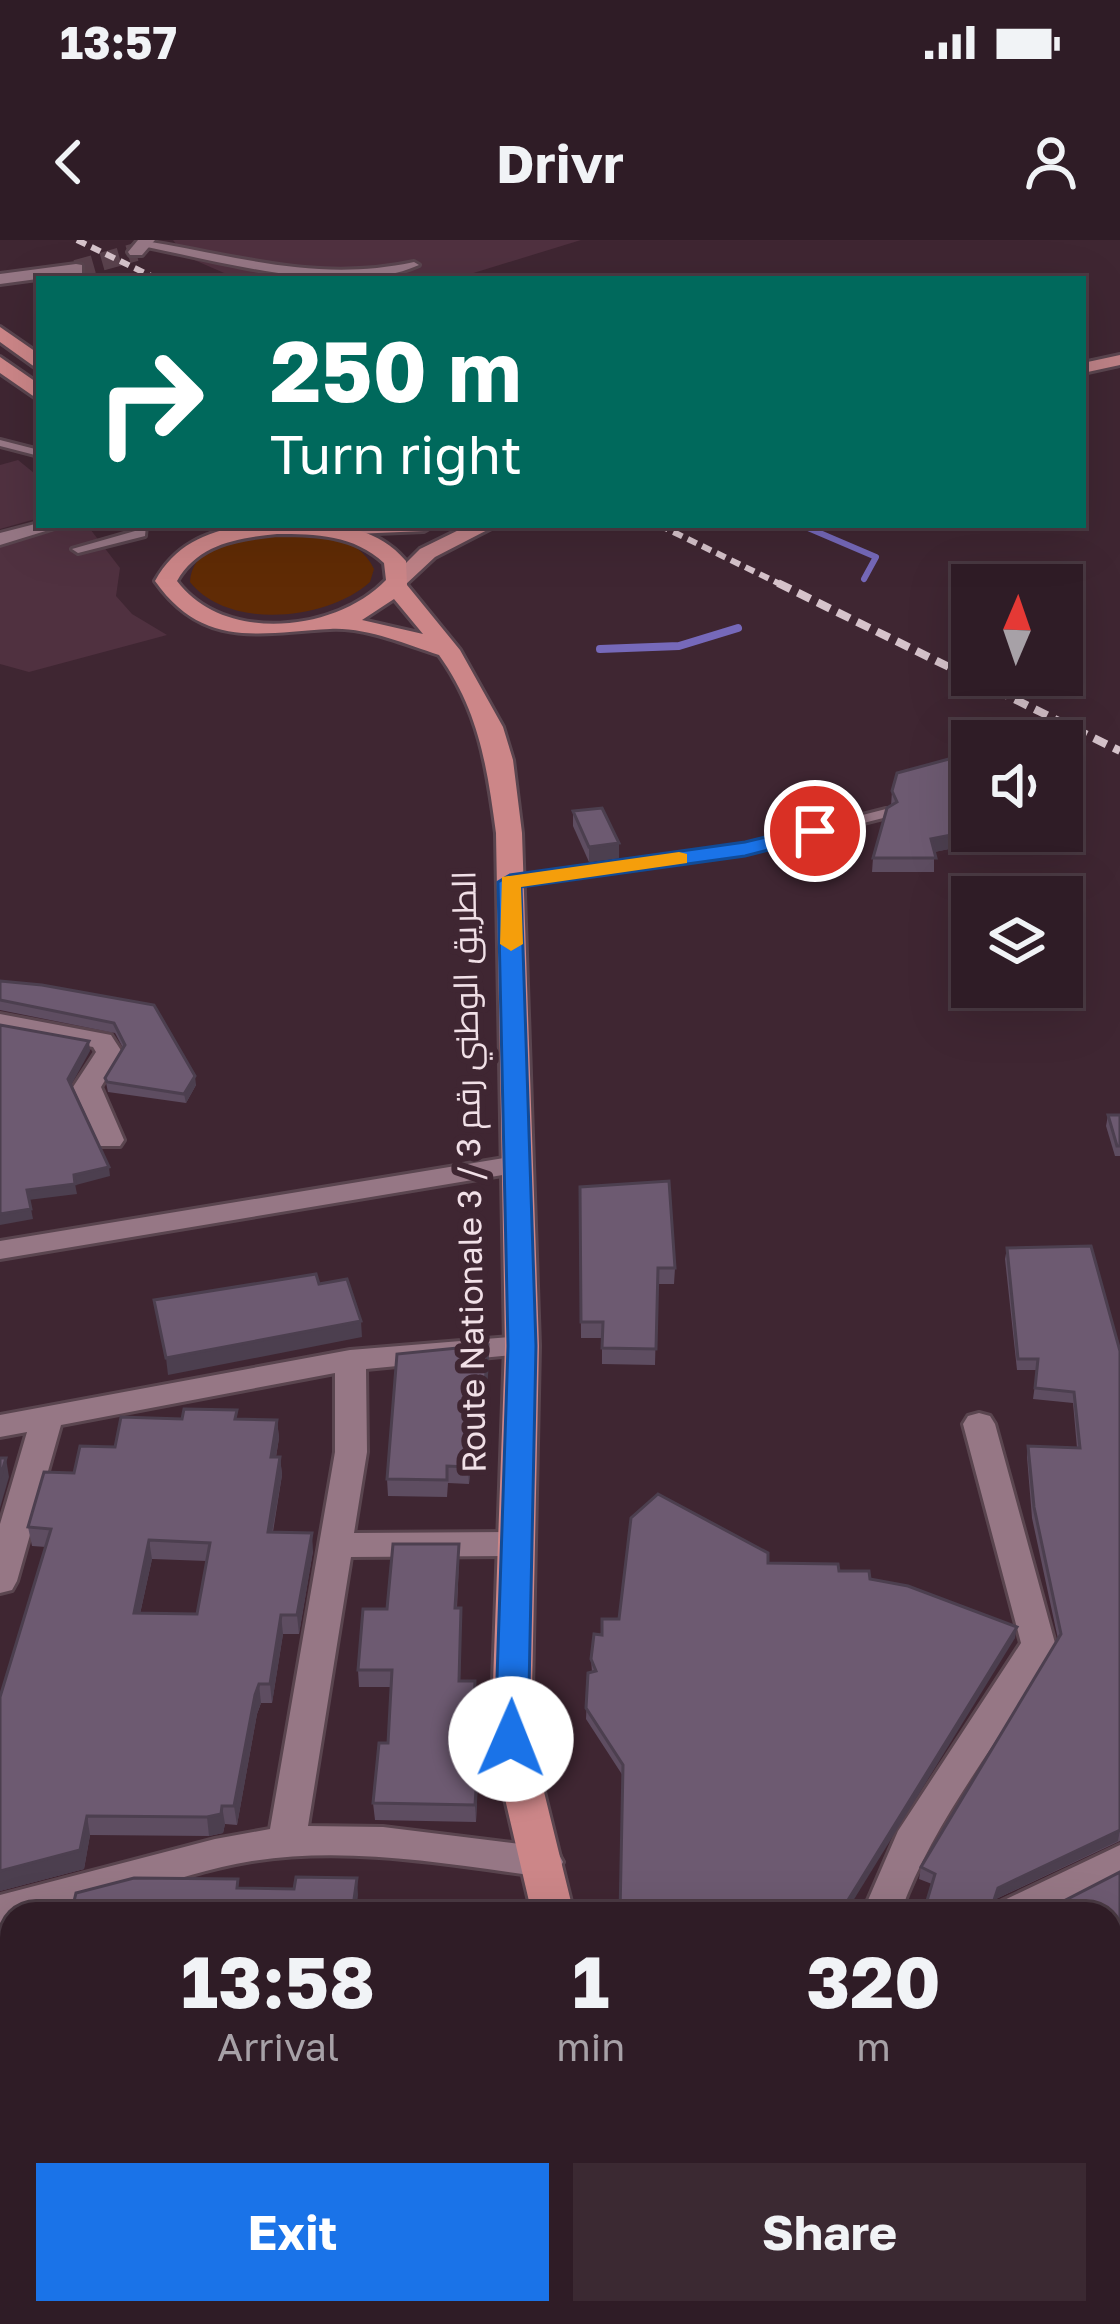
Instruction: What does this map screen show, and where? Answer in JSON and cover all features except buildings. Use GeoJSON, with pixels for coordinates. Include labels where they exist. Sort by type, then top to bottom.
{"type":"FeatureCollection","features":[{"type":"Feature","properties":{"kind":"highway"},"geometry":{"type":"LineString","coordinates":[[0,333],[36,362]]}},
{"type":"Feature","properties":{"kind":"highway"},"geometry":{"type":"LineString","coordinates":[[0,363],[36,392]]}},
{"type":"Feature","properties":{"kind":"highway"},"geometry":{"type":"LineString","coordinates":[[173,564],[225,535],[264,528]]}},
{"type":"Feature","properties":{"kind":"highway"},"geometry":{"type":"LineString","coordinates":[[300,528],[338,531],[386,551],[399,571],[397,584],[387,597],[356,615],[310,626]]}},
{"type":"Feature","properties":{"kind":"highway"},"geometry":{"type":"LineString","coordinates":[[180,534],[166,581],[173,599],[194,614],[227,625],[335,623],[386,631],[452,652]]}},
{"type":"Feature","properties":{"kind":"highway"},"geometry":{"type":"LineString","coordinates":[[397,584],[452,652]]}},
{"type":"Feature","properties":{"kind":"highway","name":"Route Nationale 3 / الطريق الوطني رقم 3"},"geometry":{"type":"LineString","coordinates":[[452,652],[498,750],[510,882],[522,1346],[511,1739],[551,1902]]}},
{"type":"Feature","properties":{"kind":"main road"},"geometry":{"type":"LineString","coordinates":[[1086,354],[1120,347]]}},
{"type":"Feature","properties":{"kind":"main road"},"geometry":{"type":"LineString","coordinates":[[1086,367],[1120,360]]}},
{"type":"Feature","properties":{"kind":"main road"},"geometry":{"type":"LineString","coordinates":[[338,531],[381,528]]}},
{"type":"Feature","properties":{"kind":"main road"},"geometry":{"type":"LineString","coordinates":[[397,584],[419,555],[479,528]]}},
{"type":"Feature","properties":{"kind":"street"},"geometry":{"type":"LineString","coordinates":[[0,279],[76,269]]}},
{"type":"Feature","properties":{"kind":"street"},"geometry":{"type":"LineString","coordinates":[[0,539],[43,528]]}},
{"type":"Feature","properties":{"kind":"street"},"geometry":{"type":"LineString","coordinates":[[0,1022],[102,1041],[110,1052],[87,1087],[110,1140]]}},
{"type":"Feature","properties":{"kind":"street"},"geometry":{"type":"LineString","coordinates":[[0,1250],[516,1165]]}},
{"type":"Feature","properties":{"kind":"street"},"geometry":{"type":"LineString","coordinates":[[0,1426],[350,1360],[522,1346]]}},
{"type":"Feature","properties":{"kind":"street"},"geometry":{"type":"LineString","coordinates":[[286,1842],[351,1453],[350,1360]]}},
{"type":"Feature","properties":{"kind":"street"},"geometry":{"type":"LineString","coordinates":[[0,1581],[48,1416]]}},
{"type":"Feature","properties":{"kind":"street"},"geometry":{"type":"LineString","coordinates":[[884,1902],[934,1799],[1018,1685],[1038,1643],[979,1424]]}},
{"type":"Feature","properties":{"kind":"street"},"geometry":{"type":"LineString","coordinates":[[337,1545],[515,1544]]}},
{"type":"Feature","properties":{"kind":"street"},"geometry":{"type":"LineString","coordinates":[[53,1902],[286,1842],[372,1843],[544,1862]]}},
{"type":"Feature","properties":{"kind":"street"},"geometry":{"type":"LineString","coordinates":[[1040,1902],[1113,1871]]}},
{"type":"Feature","properties":{"kind":"lane"},"geometry":{"type":"LineString","coordinates":[[143,245],[327,276]]}},
{"type":"Feature","properties":{"kind":"lane"},"geometry":{"type":"LineString","coordinates":[[346,276],[414,265]]}},
{"type":"Feature","properties":{"kind":"lane"},"geometry":{"type":"LineString","coordinates":[[0,443],[36,452]]}},
{"type":"Feature","properties":{"kind":"lane"},"geometry":{"type":"LineString","coordinates":[[78,549],[141,533],[140,528]]}},
{"type":"Feature","properties":{"kind":"lane"},"geometry":{"type":"LineString","coordinates":[[510,882],[745,849],[886,813]]}},
{"type":"Feature","properties":{"kind":"shaded area"},"geometry":{"type":"Polygon","coordinates":[[[173,240],[581,240],[464,276],[231,276],[185,256],[173,240]]]}},
{"type":"Feature","properties":{"kind":"shaded area"},"geometry":{"type":"Polygon","coordinates":[[[18,460],[36,475],[36,519],[0,529],[0,465],[18,460]]]}},
{"type":"Feature","properties":{"kind":"shaded area"},"geometry":{"type":"Polygon","coordinates":[[[66,528],[89,528],[120,568],[116,596],[132,614],[167,635],[29,672],[0,664],[0,546],[66,528]]]}},
{"type":"Feature","properties":{"kind":"shaded area"},"geometry":{"type":"Polygon","coordinates":[[[274,533],[344,541],[374,569],[370,582],[330,605],[279,615],[229,608],[207,598],[190,582],[193,569],[209,551],[234,540],[274,533]]]}},
{"type":"Feature","properties":{"kind":"waterway"},"geometry":{"type":"LineString","coordinates":[[808,528],[876,557],[864,579]]}},
{"type":"Feature","properties":{"kind":"waterway"},"geometry":{"type":"LineString","coordinates":[[600,649],[679,646],[738,628]]}},
{"type":"Feature","properties":{"kind":"tunnel"},"geometry":{"type":"LineString","coordinates":[[76,269],[136,252]]}},
{"type":"Feature","properties":{"kind":"railway"},"geometry":{"type":"LineString","coordinates":[[77,240],[151,276]]}},
{"type":"Feature","properties":{"kind":"railway"},"geometry":{"type":"LineString","coordinates":[[665,528],[784,586]]}},
{"type":"Feature","properties":{"kind":"railway"},"geometry":{"type":"LineString","coordinates":[[778,583],[1120,751]]}},
{"type":"Feature","properties":{"kind":"slow traffic"},"geometry":{"type":"LineString","coordinates":[[511,944],[510,882],[679,858]]}},
{"type":"Feature","properties":{"kind":"route"},"geometry":{"type":"LineString","coordinates":[[511,1739],[522,1346],[510,882],[745,849],[815,831]]}}]}
